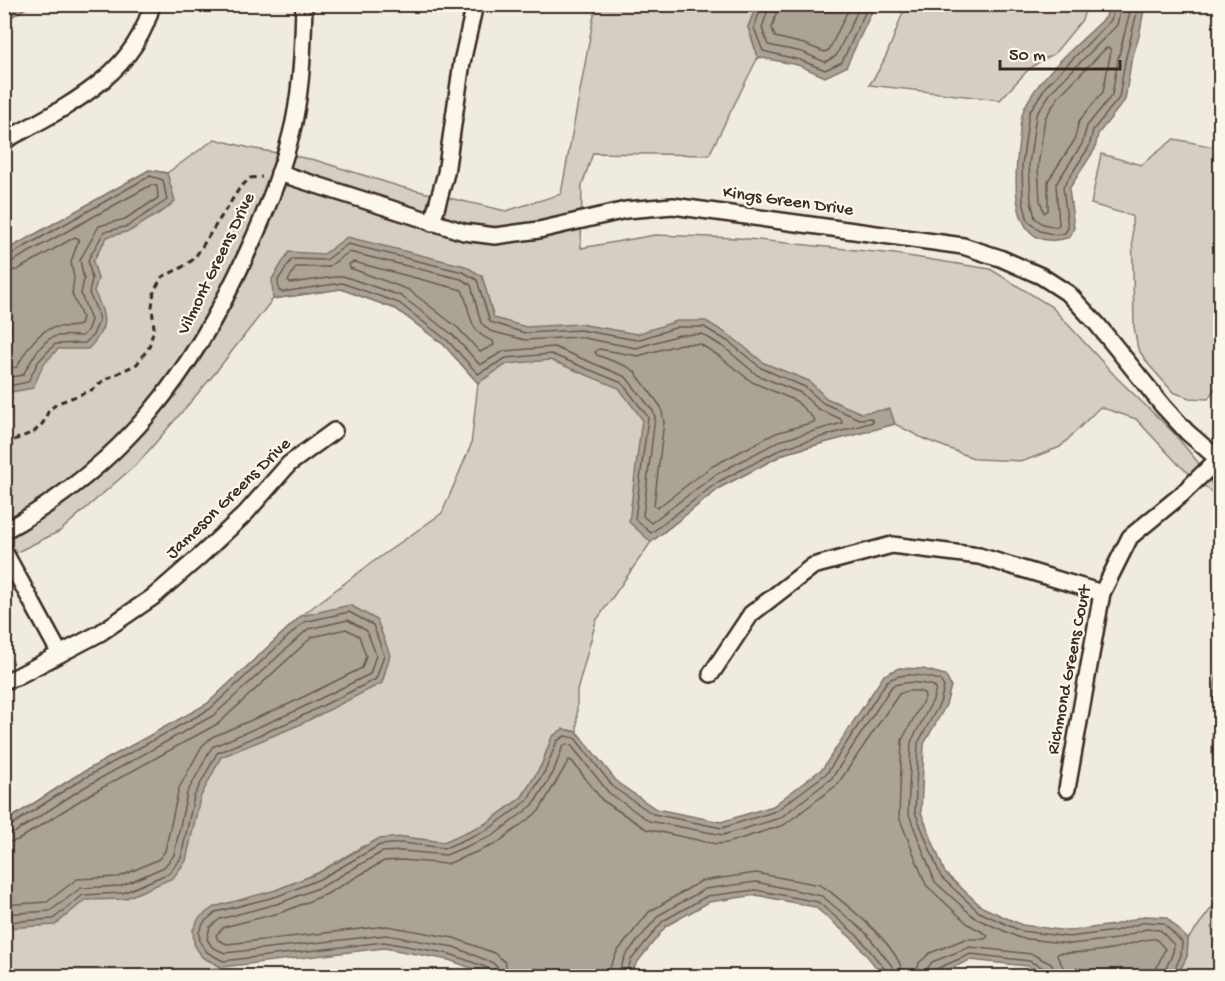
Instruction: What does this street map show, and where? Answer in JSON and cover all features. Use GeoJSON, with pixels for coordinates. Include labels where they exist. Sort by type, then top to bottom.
{"type":"FeatureCollection","features":[{"type":"Feature","properties":{"kind":"street"},"geometry":{"type":"LineString","coordinates":[[4,141],[71,104],[117,69],[138,38],[152,4]]}},
{"type":"Feature","properties":{"kind":"street","name":"Vilmont Greens Drive"},"geometry":{"type":"LineString","coordinates":[[4,531],[45,507],[90,473],[140,425],[170,388],[203,340],[259,228],[279,173],[293,124],[302,72],[304,4]]}},
{"type":"Feature","properties":{"kind":"street"},"geometry":{"type":"LineString","coordinates":[[432,223],[446,173],[462,62],[475,4]]}},
{"type":"Feature","properties":{"kind":"street","name":"Kings Green Drive"},"geometry":{"type":"LineString","coordinates":[[279,173],[432,223],[464,232],[495,236],[539,230],[626,210],[673,206],[963,246],[1000,258],[1041,276],[1069,294],[1097,324],[1163,406],[1187,432],[1219,459]]}},
{"type":"Feature","properties":{"kind":"street","name":"Jameson Greens Drive"},"geometry":{"type":"LineString","coordinates":[[4,681],[100,633],[153,597],[245,514],[289,464],[334,431]]}},
{"type":"Feature","properties":{"kind":"street"},"geometry":{"type":"LineString","coordinates":[[1219,459],[1221,479]]}},
{"type":"Feature","properties":{"kind":"street","name":"Richmond Greens Court"},"geometry":{"type":"LineString","coordinates":[[1067,789],[1102,593],[1130,537],[1181,495],[1219,459]]}},
{"type":"Feature","properties":{"kind":"street"},"geometry":{"type":"LineString","coordinates":[[711,674],[751,614],[813,566],[892,545],[979,556],[1102,593]]}},
{"type":"Feature","properties":{"kind":"street"},"geometry":{"type":"LineString","coordinates":[[4,551],[60,654]]}},
{"type":"Feature","properties":{"kind":"path"},"geometry":{"type":"LineString","coordinates":[[4,444],[34,432],[58,403],[92,390],[104,380],[137,364],[149,347],[154,328],[152,307],[154,291],[162,277],[195,259],[239,189],[250,178],[262,177]]}},
{"type":"Feature","properties":{"kind":"shaded area"},"geometry":{"type":"Polygon","coordinates":[[[906,4],[1087,5],[1082,20],[1054,54],[1027,71],[1000,100],[869,85],[886,56],[906,4]]]}},
{"type":"Feature","properties":{"kind":"shaded area"},"geometry":{"type":"Polygon","coordinates":[[[598,5],[757,5],[748,27],[758,57],[709,155],[593,153],[582,185],[581,248],[655,235],[738,238],[895,254],[990,269],[1052,307],[1117,378],[1172,431],[1211,478],[1220,483],[1220,499],[1178,464],[1136,419],[1100,407],[1060,447],[1024,461],[976,459],[924,439],[895,424],[786,453],[721,487],[651,542],[596,621],[577,691],[577,732],[563,729],[552,737],[541,766],[522,797],[487,823],[444,842],[403,837],[363,846],[318,873],[276,890],[202,957],[222,967],[175,976],[5,976],[5,822],[76,776],[207,704],[301,616],[442,513],[471,445],[478,383],[444,345],[396,309],[341,289],[273,299],[211,378],[139,462],[60,531],[5,558],[5,251],[149,170],[167,173],[215,139],[315,160],[401,187],[506,211],[561,194],[594,15],[598,5]]]}},
{"type":"Feature","properties":{"kind":"shaded area"},"geometry":{"type":"Polygon","coordinates":[[[1174,139],[1220,148],[1220,381],[1208,399],[1189,398],[1173,392],[1138,349],[1134,327],[1132,216],[1091,204],[1101,154],[1141,165],[1174,139]]]}},
{"type":"Feature","properties":{"kind":"shaded area"},"geometry":{"type":"Polygon","coordinates":[[[1220,897],[1220,976],[1177,976],[1187,956],[1188,939],[1220,897]]]}},
{"type":"Feature","properties":{"kind":"water"},"geometry":{"type":"Polygon","coordinates":[[[5,4],[31,4],[31,5],[5,21],[5,4]]]}},
{"type":"Feature","properties":{"kind":"water"},"geometry":{"type":"Polygon","coordinates":[[[757,5],[875,5],[846,67],[825,77],[798,65],[758,57],[748,27],[757,5]]]}},
{"type":"Feature","properties":{"kind":"water"},"geometry":{"type":"Polygon","coordinates":[[[1109,5],[1145,5],[1131,62],[1125,100],[1098,134],[1095,149],[1069,189],[1074,228],[1070,237],[1050,240],[1035,236],[1025,225],[1019,211],[1017,193],[1017,157],[1024,109],[1039,84],[1106,17],[1109,5]]]}},
{"type":"Feature","properties":{"kind":"water"},"geometry":{"type":"Polygon","coordinates":[[[149,170],[167,173],[175,201],[130,231],[107,237],[93,261],[98,279],[94,291],[102,308],[104,322],[100,334],[88,349],[58,349],[43,365],[33,388],[5,393],[5,251],[149,170]]]}},
{"type":"Feature","properties":{"kind":"water"},"geometry":{"type":"Polygon","coordinates":[[[347,237],[465,266],[482,276],[494,318],[526,327],[580,324],[637,334],[677,321],[706,321],[732,337],[764,363],[809,381],[826,398],[861,413],[890,409],[895,424],[786,453],[721,487],[651,542],[629,522],[642,419],[619,388],[550,360],[507,364],[478,383],[444,345],[396,309],[341,289],[273,299],[272,279],[289,252],[324,254],[347,237]]]}},
{"type":"Feature","properties":{"kind":"water"},"geometry":{"type":"Polygon","coordinates":[[[350,605],[377,620],[390,655],[382,683],[299,725],[221,757],[200,798],[186,861],[173,878],[124,899],[85,900],[55,925],[5,928],[5,822],[76,776],[207,704],[301,616],[350,605]]]}},
{"type":"Feature","properties":{"kind":"water"},"geometry":{"type":"Polygon","coordinates":[[[1220,658],[1220,862],[1212,754],[1214,688],[1220,658]]]}},
{"type":"Feature","properties":{"kind":"water"},"geometry":{"type":"Polygon","coordinates":[[[899,668],[923,669],[945,675],[951,686],[946,705],[924,744],[921,812],[945,873],[982,907],[1022,925],[1068,931],[1114,925],[1144,916],[1166,917],[1188,939],[1187,956],[1177,976],[1047,976],[1028,966],[970,960],[933,976],[883,976],[856,942],[815,907],[756,895],[709,902],[666,926],[636,964],[630,976],[493,976],[449,960],[384,948],[222,967],[202,957],[194,944],[193,930],[199,918],[214,907],[276,890],[318,873],[378,839],[403,837],[444,842],[487,823],[522,797],[541,766],[552,737],[563,729],[577,732],[618,783],[656,809],[721,822],[773,806],[823,768],[884,675],[899,668]]]}}]}
